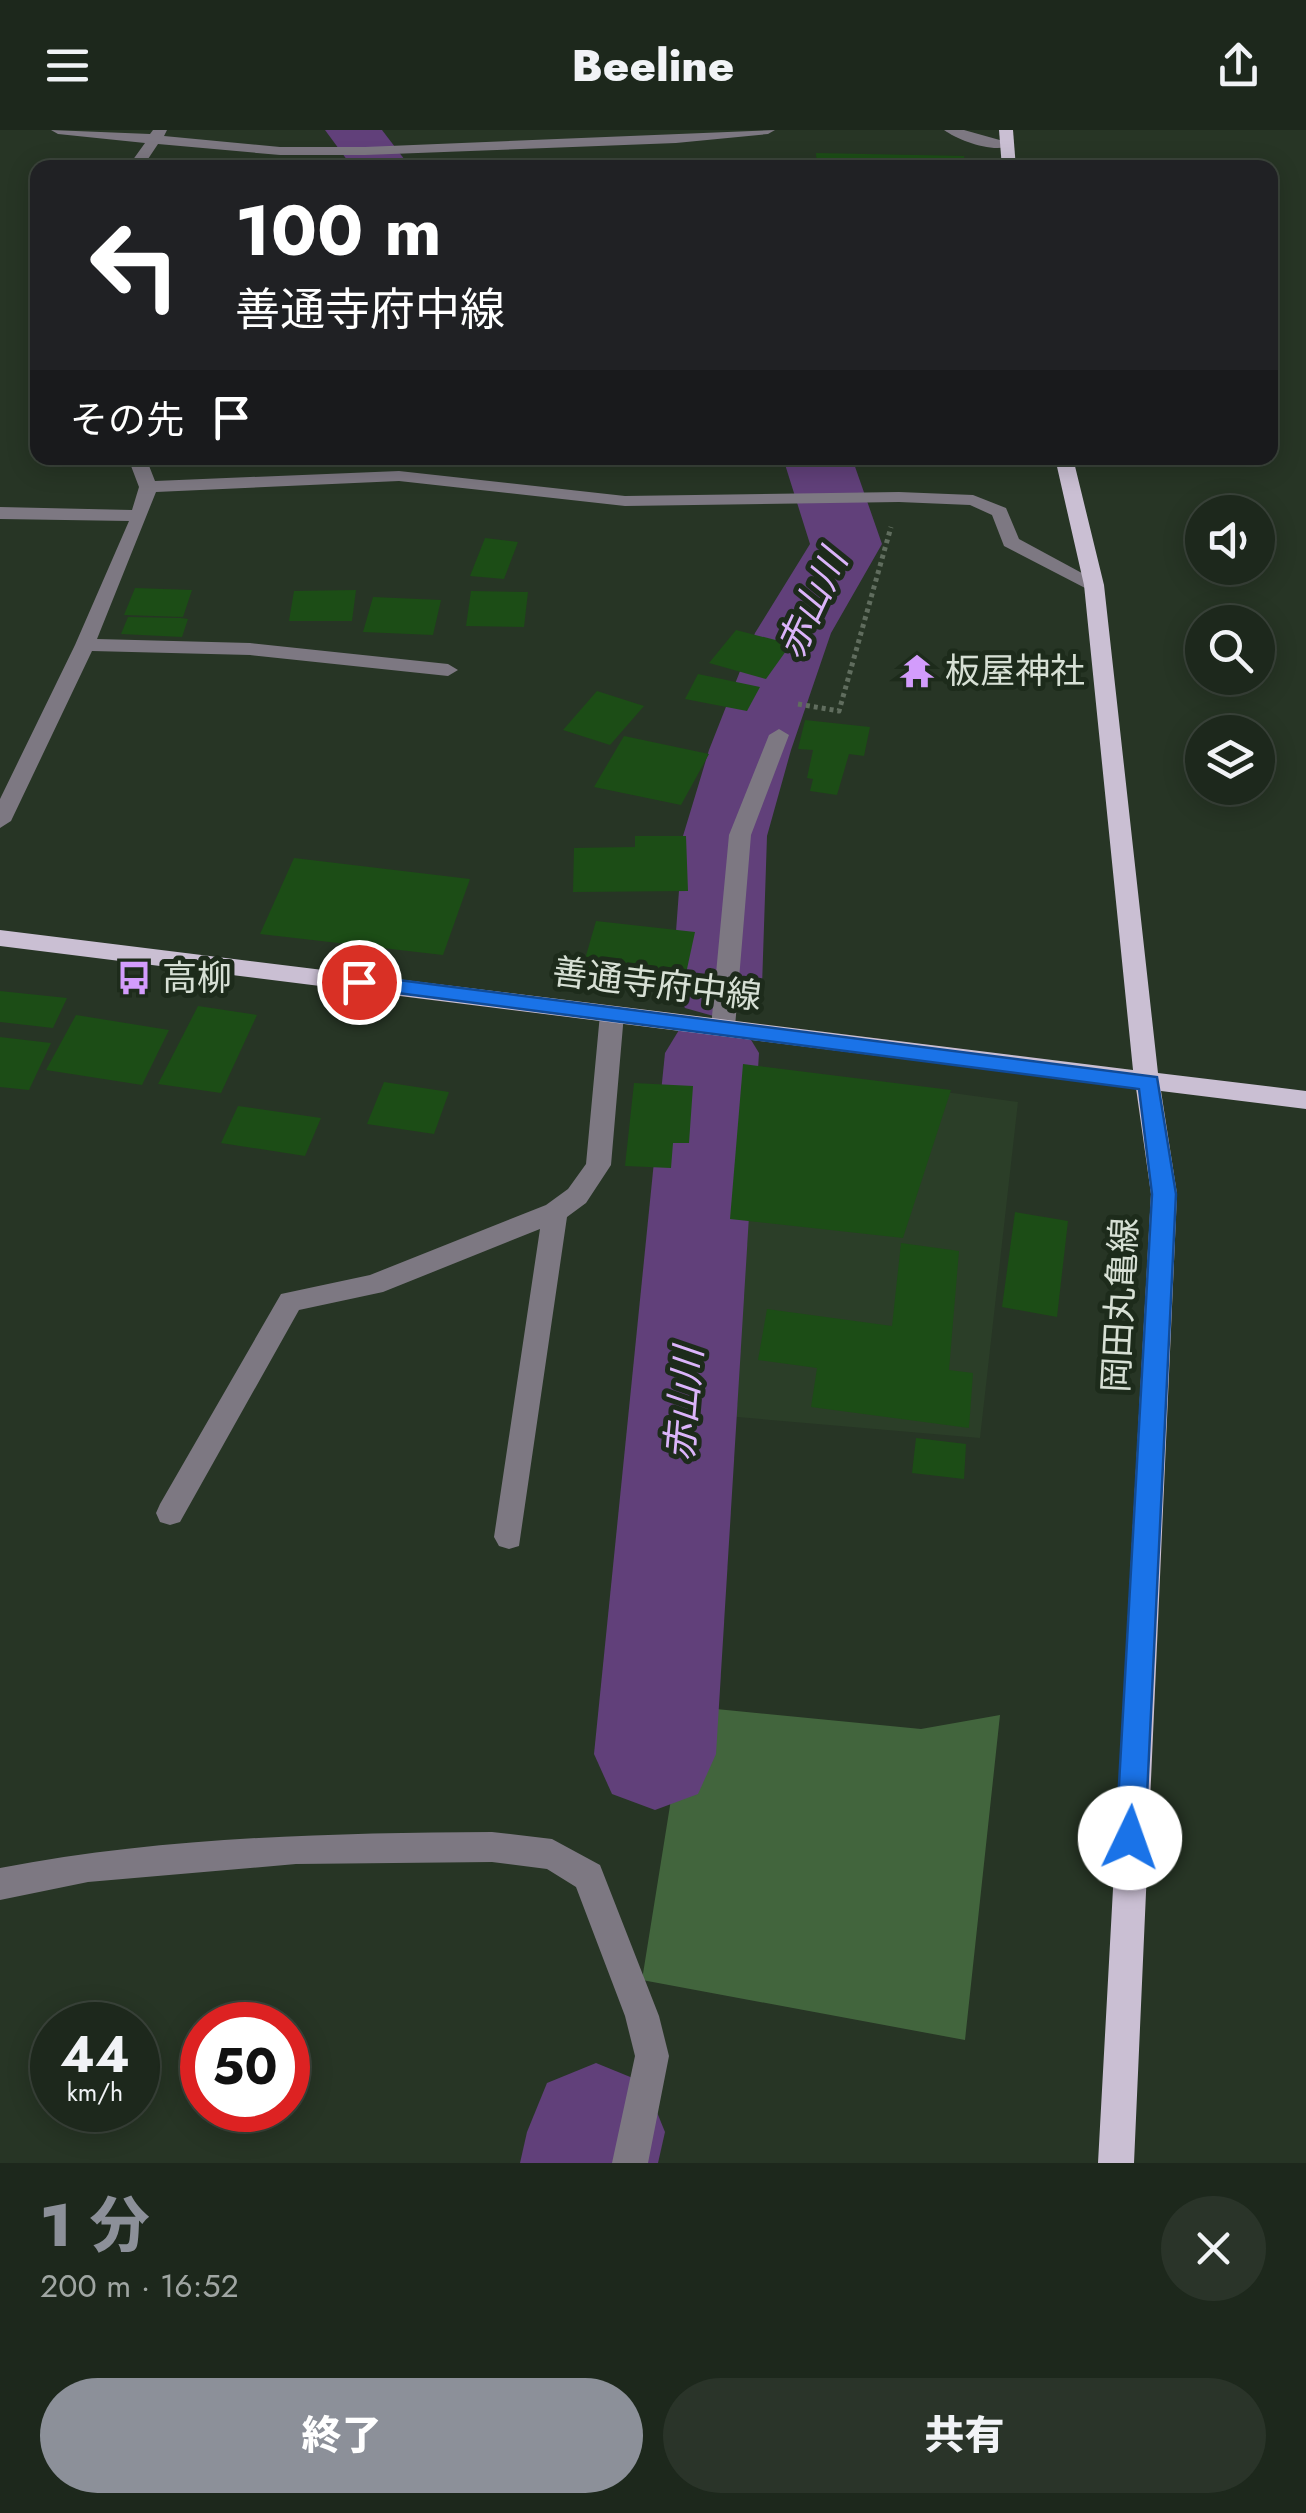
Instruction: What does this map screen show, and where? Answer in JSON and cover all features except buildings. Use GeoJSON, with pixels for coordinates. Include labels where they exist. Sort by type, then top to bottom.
{"type":"FeatureCollection","features":[{"type":"Feature","properties":{"kind":"main road","name":"岡田丸亀線"},"geometry":{"type":"LineString","coordinates":[[1066,465],[1094,585],[1139,1026],[1164,1194],[1116,2163]]}},
{"type":"Feature","properties":{"kind":"main road","name":"善通寺府中線"},"geometry":{"type":"LineString","coordinates":[[0,938],[1306,1100]]}},
{"type":"Feature","properties":{"kind":"street"},"geometry":{"type":"LineString","coordinates":[[58,130],[157,135],[280,151],[676,138],[768,130]]}},
{"type":"Feature","properties":{"kind":"street"},"geometry":{"type":"LineString","coordinates":[[951,130],[977,140],[1006,137]]}},
{"type":"Feature","properties":{"kind":"street"},"geometry":{"type":"LineString","coordinates":[[140,160],[157,135]]}},
{"type":"Feature","properties":{"kind":"street"},"geometry":{"type":"LineString","coordinates":[[0,821],[140,516],[148,488],[140,465]]}},
{"type":"Feature","properties":{"kind":"street"},"geometry":{"type":"LineString","coordinates":[[148,488],[399,476],[625,501],[817,496],[988,504],[1000,512],[1011,542],[1094,585]]}},
{"type":"Feature","properties":{"kind":"street"},"geometry":{"type":"LineString","coordinates":[[0,513],[140,516]]}},
{"type":"Feature","properties":{"kind":"street"},"geometry":{"type":"LineString","coordinates":[[84,645],[250,649],[448,670]]}},
{"type":"Feature","properties":{"kind":"street"},"geometry":{"type":"LineString","coordinates":[[723,1027],[740,835],[778,735]]}},
{"type":"Feature","properties":{"kind":"street"},"geometry":{"type":"LineString","coordinates":[[170,1513],[290,1301],[374,1285],[555,1212],[577,1196],[598,1165],[612,1014]]}},
{"type":"Feature","properties":{"kind":"street"},"geometry":{"type":"LineString","coordinates":[[508,1537],[555,1212]]}},
{"type":"Feature","properties":{"kind":"street"},"geometry":{"type":"LineString","coordinates":[[0,1884],[88,1868],[296,1849],[492,1847],[552,1854],[588,1876],[642,2016],[652,2056],[630,2163]]}},
{"type":"Feature","properties":{"kind":"path"},"geometry":{"type":"LineString","coordinates":[[778,735],[797,704],[839,710],[900,497]]}},
{"type":"Feature","properties":{"kind":"shaded area"},"geometry":{"type":"Polygon","coordinates":[[[743,1064],[1018,1102],[980,1438],[714,1415],[743,1064]]]}},
{"type":"Feature","properties":{"kind":"green space"},"geometry":{"type":"Polygon","coordinates":[[[686,1706],[921,1729],[1000,1715],[965,2040],[642,1980],[686,1706]]]}},
{"type":"Feature","properties":{"kind":"waterway","name":"赤山川"},"geometry":{"type":"LineString","coordinates":[[353,130],[377,160]]}},
{"type":"Feature","properties":{"kind":"waterway","name":"赤山川"},"geometry":{"type":"LineString","coordinates":[[717,986],[725,836],[750,750],[793,633],[846,544],[820,465]]}},
{"type":"Feature","properties":{"kind":"waterway","name":"赤山川"},"geometry":{"type":"LineString","coordinates":[[655,1754],[712,1053]]}},
{"type":"Feature","properties":{"kind":"waterway","name":"赤山川"},"geometry":{"type":"LineString","coordinates":[[589,2163],[596,2132]]}},
{"type":"Feature","properties":{"kind":"place","name":"板屋神社"},"geometry":{"type":"Point","coordinates":[917,671]}},
{"type":"Feature","properties":{"kind":"place","name":"高柳"},"geometry":{"type":"Point","coordinates":[134,978]}},
{"type":"Feature","properties":{"kind":"route"},"geometry":{"type":"LineString","coordinates":[[359,982],[1149,1082],[1164,1194],[1130,1838]]}}]}
